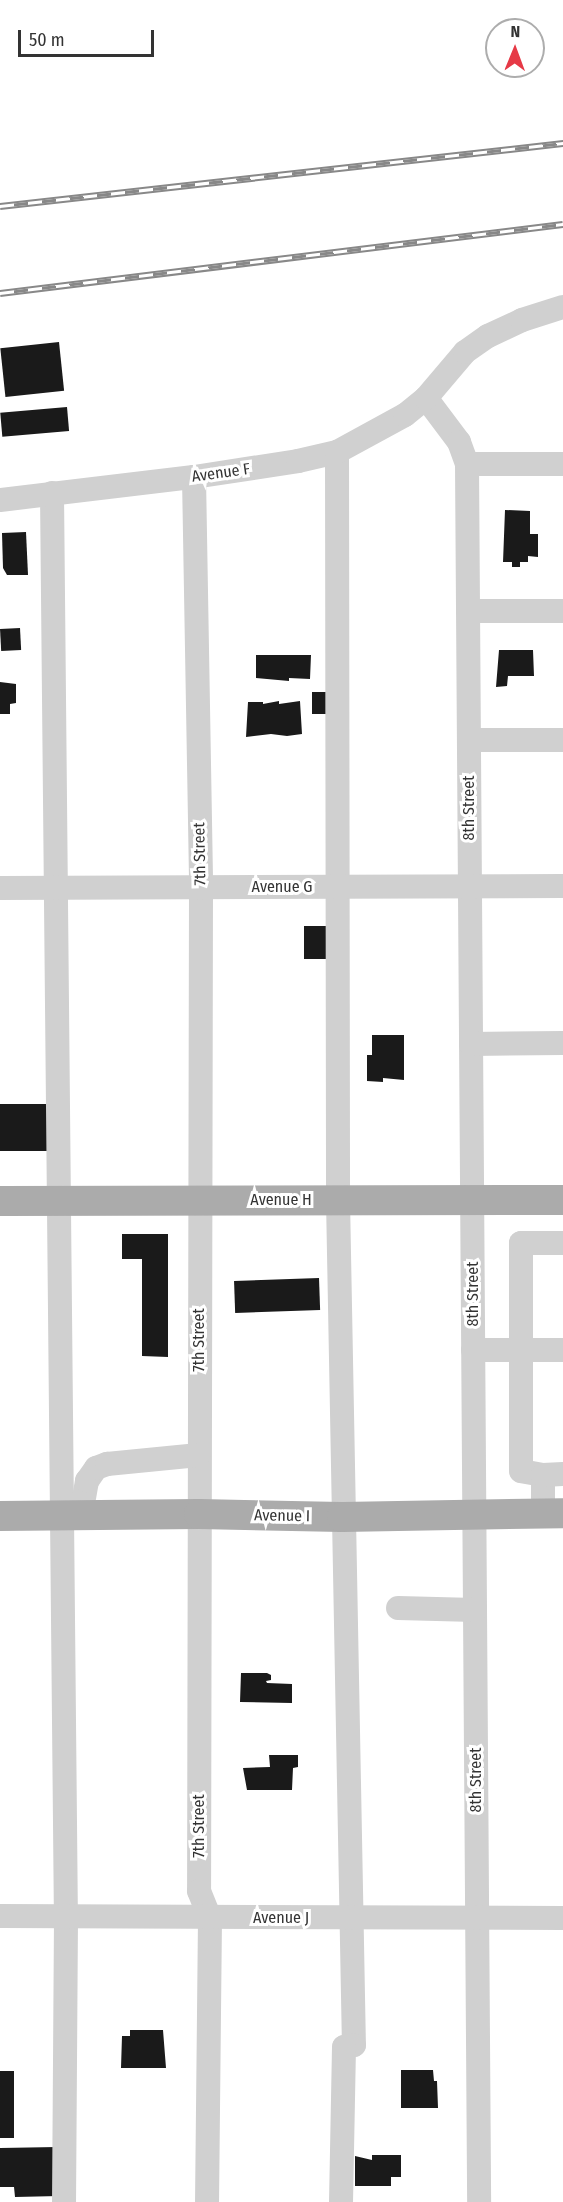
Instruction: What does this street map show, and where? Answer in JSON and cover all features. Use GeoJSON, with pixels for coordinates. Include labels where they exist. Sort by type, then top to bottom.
{"type":"FeatureCollection","features":[{"type":"Feature","properties":{"kind":"main road","name":"Avenue H"},"geometry":{"type":"LineString","coordinates":[[0,1202],[563,1200]]}},
{"type":"Feature","properties":{"kind":"main road","name":"Avenue I"},"geometry":{"type":"LineString","coordinates":[[0,1516],[199,1514],[342,1517],[553,1514]]}},
{"type":"Feature","properties":{"kind":"street","name":"Avenue F"},"geometry":{"type":"LineString","coordinates":[[0,500],[194,477],[298,461],[337,452],[405,415],[426,398],[465,352],[488,336],[522,320],[563,307]]}},
{"type":"Feature","properties":{"kind":"street","name":"8th Street"},"geometry":{"type":"LineString","coordinates":[[426,398],[459,442],[467,464],[479,2202]]}},
{"type":"Feature","properties":{"kind":"street"},"geometry":{"type":"LineString","coordinates":[[337,452],[338,1200],[342,1517],[354,2045],[344,2047],[341,2202]]}},
{"type":"Feature","properties":{"kind":"street"},"geometry":{"type":"LineString","coordinates":[[467,464],[563,464]]}},
{"type":"Feature","properties":{"kind":"street","name":"7th Street"},"geometry":{"type":"LineString","coordinates":[[194,477],[201,888],[199,1891],[210,1918],[207,2202]]}},
{"type":"Feature","properties":{"kind":"street"},"geometry":{"type":"LineString","coordinates":[[52,493],[60,1200],[71,1515],[64,2202]]}},
{"type":"Feature","properties":{"kind":"street"},"geometry":{"type":"LineString","coordinates":[[468,611],[563,611]]}},
{"type":"Feature","properties":{"kind":"street"},"geometry":{"type":"LineString","coordinates":[[469,740],[563,740]]}},
{"type":"Feature","properties":{"kind":"street","name":"Avenue G"},"geometry":{"type":"LineString","coordinates":[[0,888],[563,886]]}},
{"type":"Feature","properties":{"kind":"street"},"geometry":{"type":"LineString","coordinates":[[471,1044],[563,1043]]}},
{"type":"Feature","properties":{"kind":"street"},"geometry":{"type":"LineString","coordinates":[[553,1514],[553,1474],[520,1470],[521,1243],[563,1243]]}},
{"type":"Feature","properties":{"kind":"street"},"geometry":{"type":"LineString","coordinates":[[473,1350],[563,1350]]}},
{"type":"Feature","properties":{"kind":"street"},"geometry":{"type":"LineString","coordinates":[[71,1515],[87,1481],[96,1468],[107,1464],[199,1455]]}},
{"type":"Feature","properties":{"kind":"street"},"geometry":{"type":"LineString","coordinates":[[398,1608],[475,1610]]}},
{"type":"Feature","properties":{"kind":"street","name":"Avenue J"},"geometry":{"type":"LineString","coordinates":[[0,1916],[563,1918]]}},
{"type":"Feature","properties":{"kind":"building"},"geometry":{"type":"Polygon","coordinates":[[[59,342],[64,391],[5,397],[0,348],[59,342]]]}},
{"type":"Feature","properties":{"kind":"building"},"geometry":{"type":"Polygon","coordinates":[[[67,407],[69,431],[2,437],[0,413],[67,407]]]}},
{"type":"Feature","properties":{"kind":"building"},"geometry":{"type":"Polygon","coordinates":[[[505,510],[530,511],[530,534],[538,534],[538,557],[528,556],[528,562],[520,562],[520,567],[512,567],[512,562],[503,562],[505,510]]]}},
{"type":"Feature","properties":{"kind":"building"},"geometry":{"type":"Polygon","coordinates":[[[26,532],[28,575],[7,575],[3,568],[2,533],[26,532]]]}},
{"type":"Feature","properties":{"kind":"building"},"geometry":{"type":"Polygon","coordinates":[[[20,628],[21,650],[1,651],[0,629],[20,628]]]}},
{"type":"Feature","properties":{"kind":"building"},"geometry":{"type":"Polygon","coordinates":[[[499,650],[533,650],[534,676],[508,676],[507,686],[496,687],[499,650]]]}},
{"type":"Feature","properties":{"kind":"building"},"geometry":{"type":"Polygon","coordinates":[[[256,655],[311,655],[310,679],[289,678],[289,681],[256,678],[256,655]]]}},
{"type":"Feature","properties":{"kind":"building"},"geometry":{"type":"Polygon","coordinates":[[[0,682],[16,684],[16,703],[10,704],[10,714],[0,714],[0,682]]]}},
{"type":"Feature","properties":{"kind":"building"},"geometry":{"type":"Polygon","coordinates":[[[312,692],[329,692],[329,714],[312,714],[312,692]]]}},
{"type":"Feature","properties":{"kind":"building"},"geometry":{"type":"Polygon","coordinates":[[[279,701],[279,704],[300,701],[302,734],[246,737],[248,702],[263,702],[263,704],[279,701]]]}},
{"type":"Feature","properties":{"kind":"building"},"geometry":{"type":"Polygon","coordinates":[[[304,926],[326,926],[326,959],[304,959],[304,926]]]}},
{"type":"Feature","properties":{"kind":"building"},"geometry":{"type":"Polygon","coordinates":[[[372,1035],[404,1035],[404,1080],[383,1078],[383,1082],[367,1081],[367,1055],[372,1055],[372,1035]]]}},
{"type":"Feature","properties":{"kind":"building"},"geometry":{"type":"Polygon","coordinates":[[[0,1104],[47,1104],[47,1151],[0,1151],[0,1104]]]}},
{"type":"Feature","properties":{"kind":"building"},"geometry":{"type":"Polygon","coordinates":[[[122,1234],[168,1234],[168,1357],[142,1356],[142,1259],[122,1259],[122,1234]]]}},
{"type":"Feature","properties":{"kind":"building"},"geometry":{"type":"Polygon","coordinates":[[[319,1278],[320,1310],[235,1313],[234,1281],[319,1278]]]}},
{"type":"Feature","properties":{"kind":"building"},"geometry":{"type":"Polygon","coordinates":[[[241,1673],[267,1673],[271,1675],[271,1680],[266,1681],[267,1683],[292,1684],[292,1703],[240,1702],[241,1673]]]}},
{"type":"Feature","properties":{"kind":"building"},"geometry":{"type":"Polygon","coordinates":[[[269,1755],[298,1755],[298,1767],[293,1768],[292,1790],[247,1790],[243,1768],[270,1767],[269,1755]]]}},
{"type":"Feature","properties":{"kind":"building"},"geometry":{"type":"Polygon","coordinates":[[[130,2030],[163,2030],[166,2068],[121,2068],[122,2036],[130,2036],[130,2030]]]}},
{"type":"Feature","properties":{"kind":"building"},"geometry":{"type":"Polygon","coordinates":[[[401,2070],[433,2070],[434,2081],[437,2081],[438,2108],[401,2108],[401,2070]]]}},
{"type":"Feature","properties":{"kind":"building"},"geometry":{"type":"Polygon","coordinates":[[[0,2071],[14,2071],[14,2138],[0,2138],[0,2071]]]}},
{"type":"Feature","properties":{"kind":"building"},"geometry":{"type":"Polygon","coordinates":[[[57,2147],[59,2196],[15,2197],[14,2187],[0,2187],[0,2148],[57,2147]]]}},
{"type":"Feature","properties":{"kind":"building"},"geometry":{"type":"Polygon","coordinates":[[[372,2155],[401,2155],[401,2177],[391,2177],[391,2186],[355,2186],[355,2156],[372,2160],[372,2155]]]}},
{"type":"Feature","properties":{"kind":"railway"},"geometry":{"type":"LineString","coordinates":[[0,206],[563,143]]}},
{"type":"Feature","properties":{"kind":"railway"},"geometry":{"type":"LineString","coordinates":[[0,293],[563,224]]}}]}
